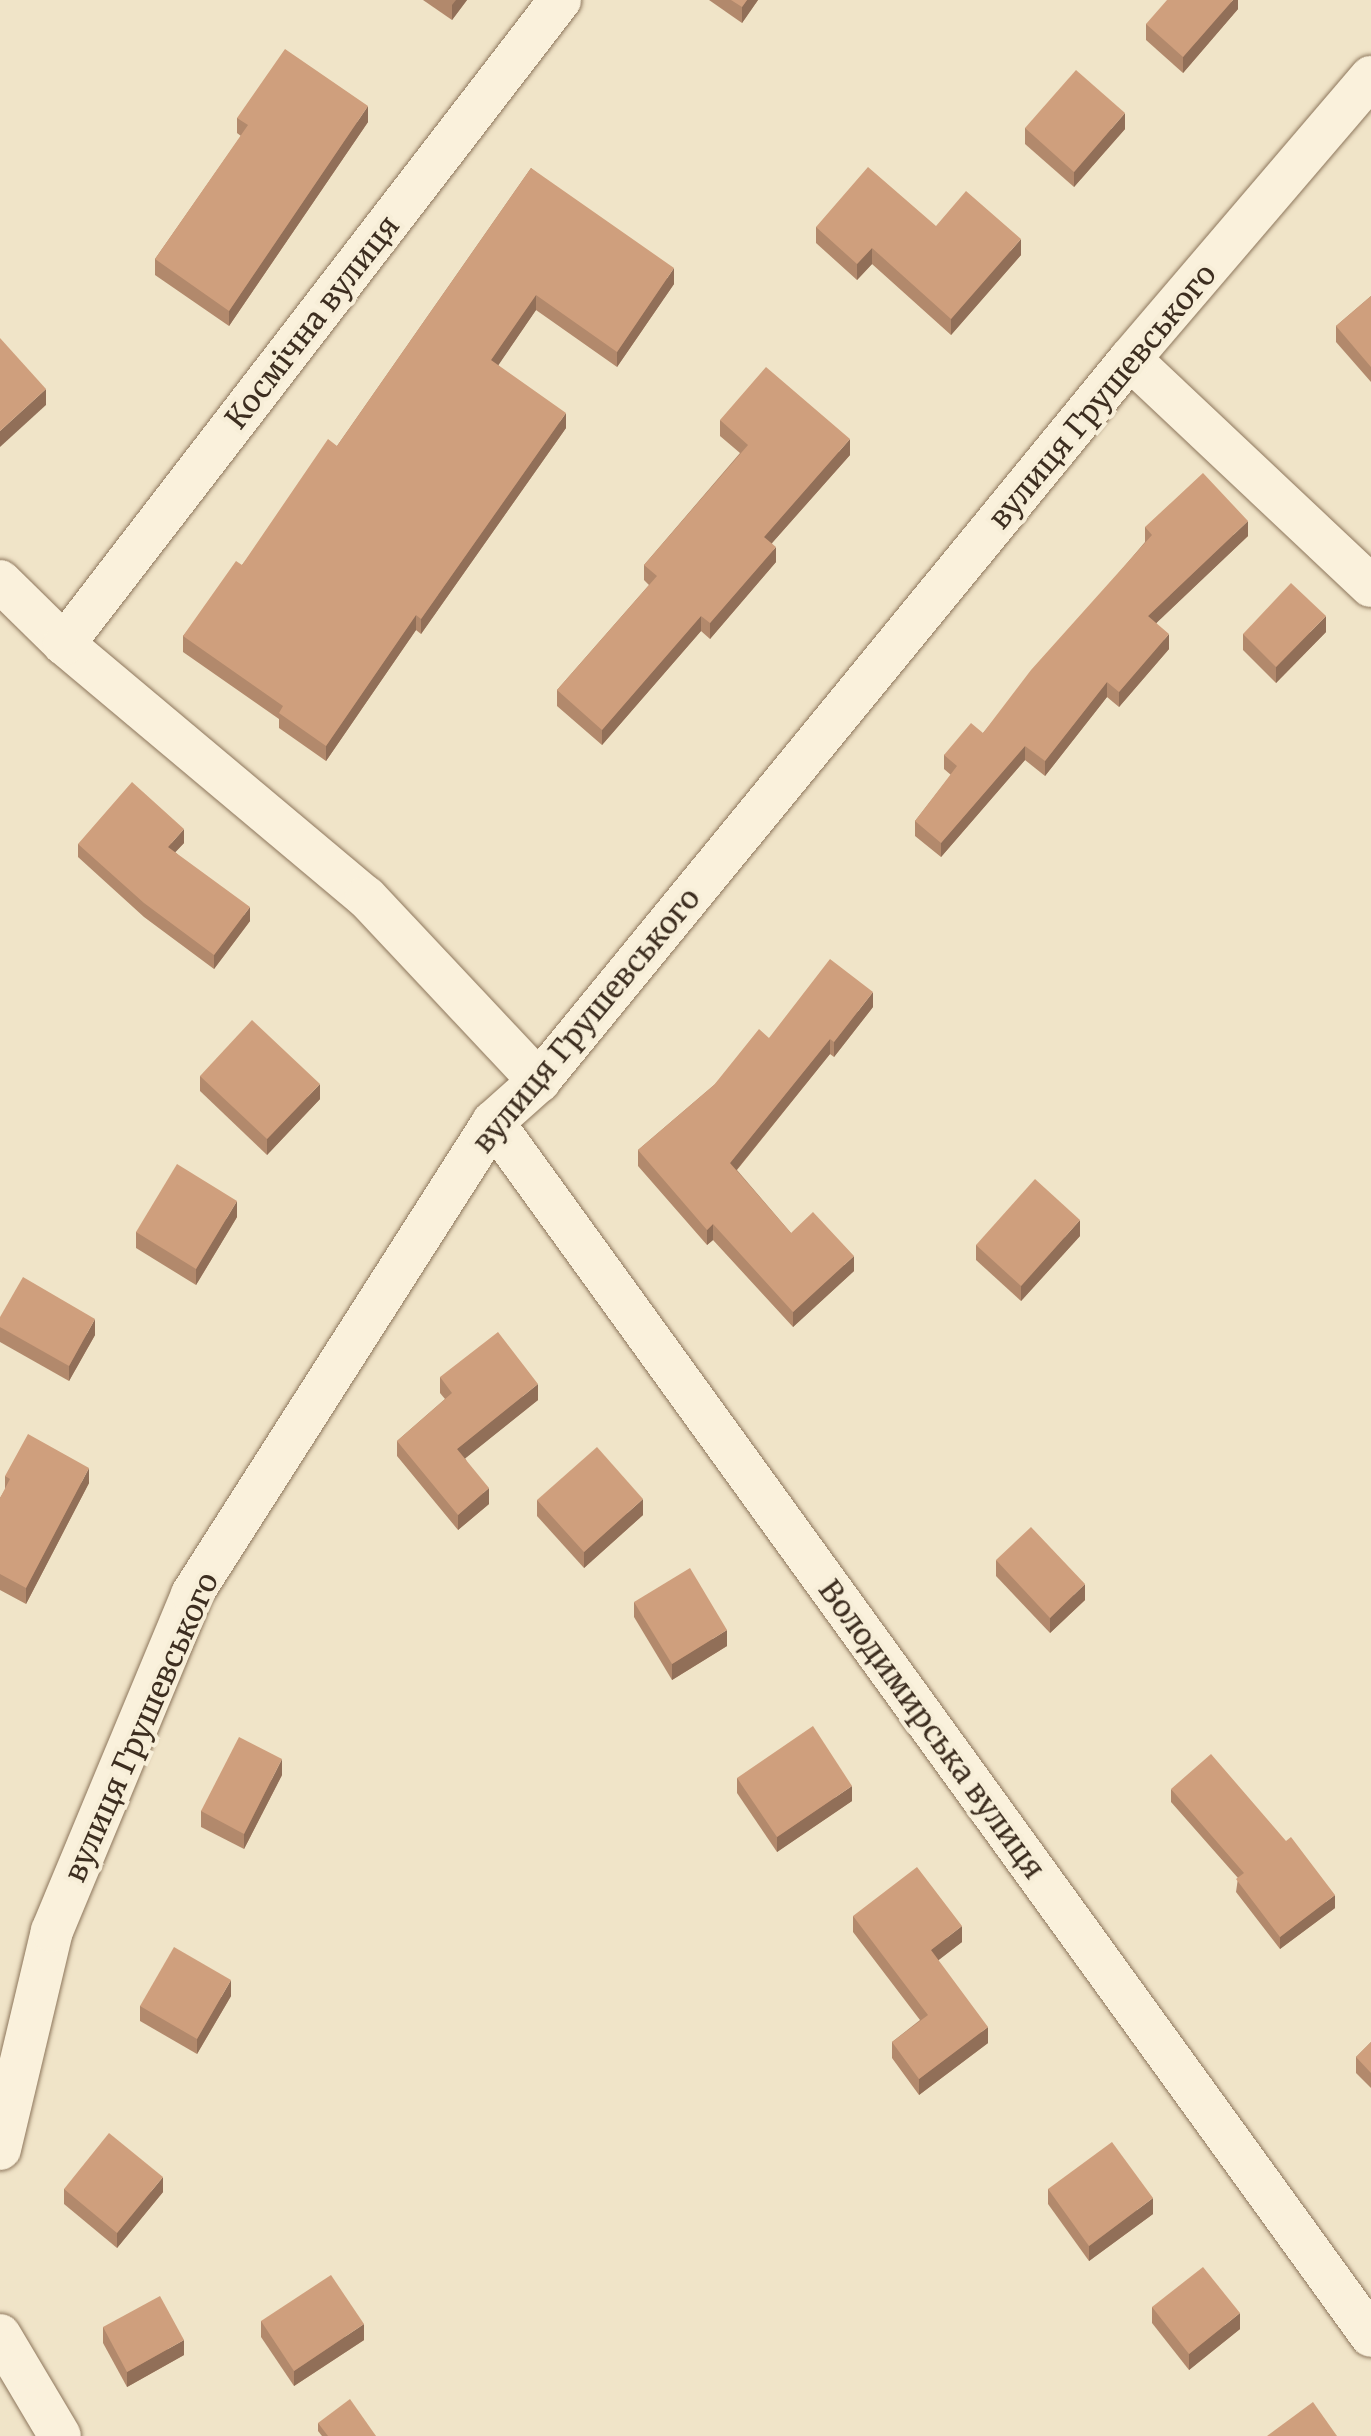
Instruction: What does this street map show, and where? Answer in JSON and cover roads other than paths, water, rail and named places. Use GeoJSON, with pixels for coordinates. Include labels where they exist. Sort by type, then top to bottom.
{"type":"FeatureCollection","features":[{"type":"Feature","properties":{"kind":"street","name":"Космічна вулиця"},"geometry":{"type":"LineString","coordinates":[[64,644],[560,0]]}},
{"type":"Feature","properties":{"kind":"street","name":"вулиця Грушевського"},"geometry":{"type":"LineString","coordinates":[[0,2149],[52,1931],[192,1594],[494,1122],[539,1081],[1130,359],[1371,78]]}},
{"type":"Feature","properties":{"kind":"street"},"geometry":{"type":"LineString","coordinates":[[1130,359],[1371,586]]}},
{"type":"Feature","properties":{"kind":"street"},"geometry":{"type":"LineString","coordinates":[[0,581],[64,644],[366,898],[539,1081]]}},
{"type":"Feature","properties":{"kind":"street","name":"Володимирська вулиця"},"geometry":{"type":"LineString","coordinates":[[494,1122],[1371,2336]]}},
{"type":"Feature","properties":{"kind":"street"},"geometry":{"type":"LineString","coordinates":[[0,2335],[60,2436]]}}]}
